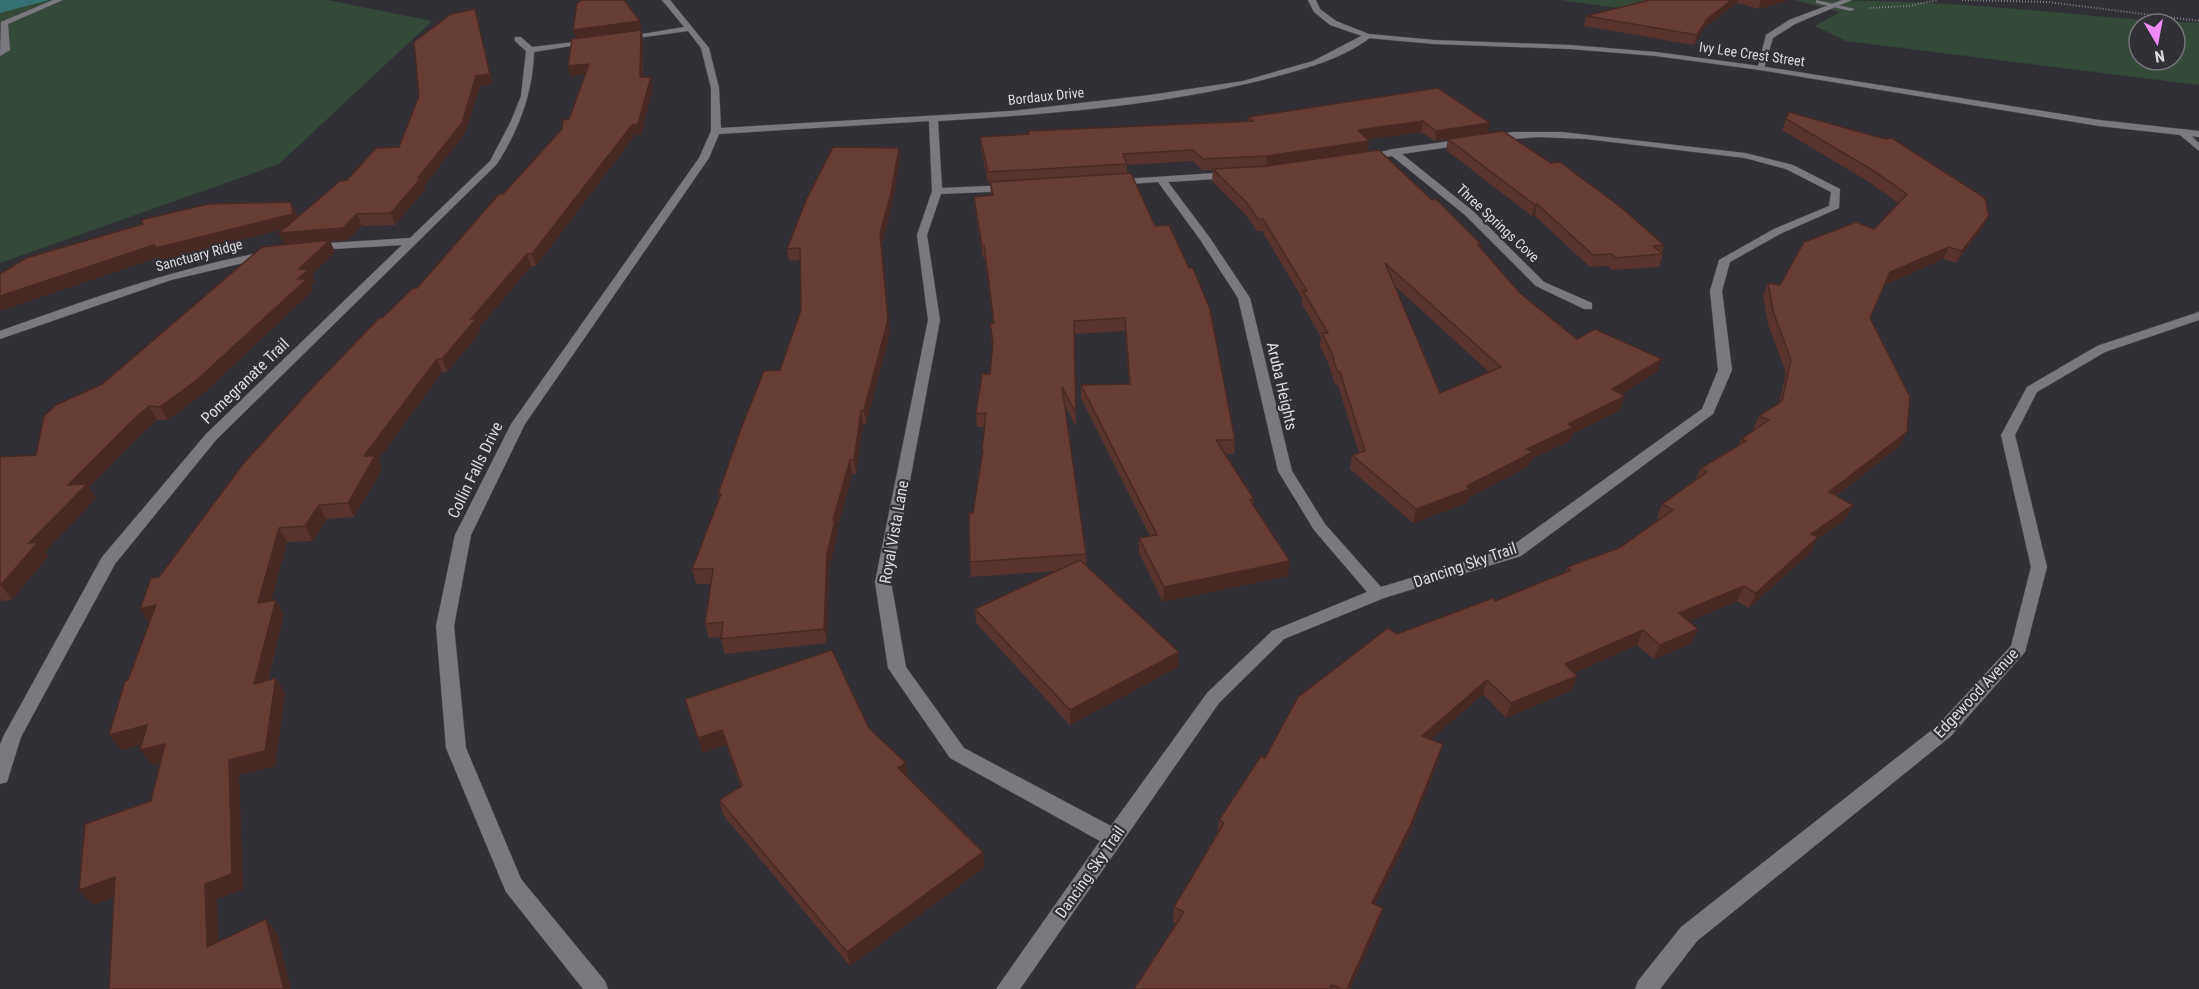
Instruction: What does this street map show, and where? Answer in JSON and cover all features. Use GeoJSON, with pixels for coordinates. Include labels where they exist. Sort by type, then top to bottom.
{"type":"FeatureCollection","features":[{"type":"Feature","properties":{"kind":"street"},"geometry":{"type":"LineString","coordinates":[[0,54],[6,50],[4,24],[7,21],[59,0]]}},
{"type":"Feature","properties":{"kind":"street","name":"Collin Falls Drive"},"geometry":{"type":"LineString","coordinates":[[597,989],[513,885],[504,864],[456,748],[445,626],[463,535],[518,424],[704,158],[717,130],[715,88],[705,48],[666,0]]}},
{"type":"Feature","properties":{"kind":"street","name":"Ivy Lee Crest Street"},"geometry":{"type":"LineString","coordinates":[[1312,0],[1317,10],[1333,23],[1368,36],[1434,42],[1570,47],[1656,54],[1760,68],[2099,123],[2199,134]]}},
{"type":"Feature","properties":{"kind":"street"},"geometry":{"type":"LineString","coordinates":[[1760,68],[1769,38],[1792,22],[1848,0]]}},
{"type":"Feature","properties":{"kind":"street"},"geometry":{"type":"LineString","coordinates":[[1819,1],[1851,9]]}},
{"type":"Feature","properties":{"kind":"street"},"geometry":{"type":"LineString","coordinates":[[609,40],[689,29]]}},
{"type":"Feature","properties":{"kind":"street","name":"Bordaux Drive"},"geometry":{"type":"LineString","coordinates":[[717,130],[1011,114],[1150,98],[1244,82],[1316,63],[1368,36]]}},
{"type":"Feature","properties":{"kind":"street"},"geometry":{"type":"LineString","coordinates":[[518,39],[530,50],[598,41]]}},
{"type":"Feature","properties":{"kind":"street","name":"Pomegranate Trail"},"geometry":{"type":"LineString","coordinates":[[0,776],[12,737],[108,561],[211,437],[494,162],[520,115],[530,77],[530,50]]}},
{"type":"Feature","properties":{"kind":"street","name":"Royal Vista Lane"},"geometry":{"type":"LineString","coordinates":[[933,118],[937,191],[922,235],[934,320],[883,582],[897,668],[957,753],[1114,838]]}},
{"type":"Feature","properties":{"kind":"street"},"geometry":{"type":"LineString","coordinates":[[2183,133],[2199,148]]}},
{"type":"Feature","properties":{"kind":"street","name":"Dancing Sky Trail"},"geometry":{"type":"LineString","coordinates":[[1007,989],[1213,698],[1278,635],[1378,594],[1515,552],[1708,411],[1725,370],[1716,291],[1725,260],[1778,231],[1834,208],[1836,191],[1807,173],[1780,164],[1724,153],[1573,134],[1512,135],[1393,152]]}},
{"type":"Feature","properties":{"kind":"street"},"geometry":{"type":"LineString","coordinates":[[1359,158],[1393,152]]}},
{"type":"Feature","properties":{"kind":"street","name":"Three Springs Cove"},"geometry":{"type":"LineString","coordinates":[[1393,152],[1469,213],[1540,284],[1588,306]]}},
{"type":"Feature","properties":{"kind":"street"},"geometry":{"type":"LineString","coordinates":[[1102,183],[1243,174]]}},
{"type":"Feature","properties":{"kind":"street","name":"Aruba Heights"},"geometry":{"type":"LineString","coordinates":[[1161,180],[1206,240],[1244,298],[1285,471],[1319,527],[1378,594]]}},
{"type":"Feature","properties":{"kind":"street"},"geometry":{"type":"LineString","coordinates":[[937,191],[1019,187]]}},
{"type":"Feature","properties":{"kind":"street"},"geometry":{"type":"LineString","coordinates":[[299,249],[412,241]]}},
{"type":"Feature","properties":{"kind":"street","name":"Sanctuary Ridge"},"geometry":{"type":"LineString","coordinates":[[0,334],[118,293],[222,262],[277,253]]}},
{"type":"Feature","properties":{"kind":"street","name":"Edgewood Avenue"},"geometry":{"type":"LineString","coordinates":[[1647,989],[1689,934],[1944,731],[2019,648],[2039,567],[2008,435],[2032,390],[2101,349],[2199,316]]}},
{"type":"Feature","properties":{"kind":"path"},"geometry":{"type":"LineString","coordinates":[[1851,9],[1908,6],[1938,0]]}},
{"type":"Feature","properties":{"kind":"path"},"geometry":{"type":"LineString","coordinates":[[1962,0],[2048,2],[2199,21]]}},
{"type":"Feature","properties":{"kind":"green space"},"geometry":{"type":"Polygon","coordinates":[[[0,0],[327,0],[432,21],[279,164],[0,263],[0,0]]]}},
{"type":"Feature","properties":{"kind":"green space"},"geometry":{"type":"Polygon","coordinates":[[[1560,0],[1650,0],[1625,9],[1560,0]]]}},
{"type":"Feature","properties":{"kind":"green space"},"geometry":{"type":"Polygon","coordinates":[[[1794,0],[1952,4],[2127,19],[2127,72],[2187,72],[2187,22],[2199,23],[2199,85],[1846,41],[1815,26],[1840,12],[1794,0]]]}},
{"type":"Feature","properties":{"kind":"water"},"geometry":{"type":"Polygon","coordinates":[[[0,0],[49,0],[0,13],[0,0]]]}},
{"type":"Feature","properties":{"kind":"building"},"geometry":{"type":"Polygon","coordinates":[[[582,0],[624,0],[640,21],[573,30],[577,3],[582,0]]]}},
{"type":"Feature","properties":{"kind":"building"},"geometry":{"type":"Polygon","coordinates":[[[1650,0],[1732,0],[1707,19],[1697,35],[1586,16],[1650,0]]]}},
{"type":"Feature","properties":{"kind":"building"},"geometry":{"type":"Polygon","coordinates":[[[475,9],[490,74],[476,76],[462,123],[418,178],[421,178],[391,213],[357,214],[343,228],[279,233],[340,181],[347,180],[376,148],[399,147],[419,96],[414,42],[451,14],[475,9]]]}},
{"type":"Feature","properties":{"kind":"building"},"geometry":{"type":"Polygon","coordinates":[[[641,30],[640,77],[651,77],[638,124],[632,125],[532,254],[527,254],[471,319],[476,319],[442,359],[437,359],[364,456],[375,456],[348,503],[319,505],[305,526],[279,528],[258,603],[276,600],[254,684],[276,678],[265,751],[229,760],[232,874],[205,884],[207,947],[266,919],[284,989],[109,989],[115,877],[79,890],[85,824],[151,801],[165,744],[140,750],[147,725],[109,735],[125,681],[128,680],[156,605],[140,609],[151,578],[159,577],[243,464],[312,388],[379,318],[382,318],[413,288],[417,288],[499,194],[503,194],[562,129],[563,120],[569,119],[589,64],[568,66],[572,39],[641,30]]]}},
{"type":"Feature","properties":{"kind":"building"},"geometry":{"type":"Polygon","coordinates":[[[1438,88],[1490,123],[1436,131],[1423,121],[1358,130],[1369,141],[1267,156],[1203,159],[1193,150],[1123,154],[1127,164],[988,172],[980,137],[1029,134],[1028,131],[1253,121],[1248,117],[1438,88]]]}},
{"type":"Feature","properties":{"kind":"building"},"geometry":{"type":"Polygon","coordinates":[[[1789,112],[1885,139],[1892,138],[1985,198],[1989,216],[1962,251],[1949,247],[1890,272],[1870,318],[1910,397],[1907,432],[1829,492],[1853,505],[1811,534],[1818,537],[1756,593],[1744,586],[1679,613],[1698,629],[1660,645],[1643,630],[1565,664],[1577,676],[1511,703],[1487,680],[1422,736],[1443,744],[1411,824],[1372,903],[1383,908],[1347,989],[1332,985],[1330,989],[1134,989],[1184,912],[1174,907],[1224,823],[1219,820],[1261,756],[1265,758],[1298,697],[1388,628],[1397,634],[1493,598],[1495,601],[1571,570],[1567,567],[1619,548],[1673,510],[1662,504],[1707,472],[1701,468],[1746,441],[1741,439],[1769,420],[1759,416],[1782,401],[1791,360],[1773,311],[1768,283],[1780,285],[1804,242],[1856,222],[1874,229],[1907,194],[1874,171],[1786,119],[1789,112]]]}},
{"type":"Feature","properties":{"kind":"building"},"geometry":{"type":"Polygon","coordinates":[[[1503,131],[1551,163],[1560,162],[1622,208],[1664,245],[1653,246],[1663,254],[1616,258],[1611,254],[1593,255],[1537,204],[1535,205],[1448,139],[1503,131]]]}},
{"type":"Feature","properties":{"kind":"building"},"geometry":{"type":"Polygon","coordinates":[[[833,147],[899,148],[891,193],[880,233],[888,320],[864,410],[861,411],[854,460],[850,460],[833,520],[835,520],[827,555],[824,629],[721,639],[723,622],[705,624],[713,569],[692,569],[721,494],[718,494],[742,426],[764,371],[780,370],[801,310],[800,248],[787,249],[806,200],[833,147]]]}},
{"type":"Feature","properties":{"kind":"building"},"geometry":{"type":"Polygon","coordinates":[[[1379,150],[1432,200],[1436,199],[1482,245],[1478,245],[1520,293],[1577,339],[1595,329],[1662,359],[1612,389],[1625,396],[1568,424],[1574,427],[1527,449],[1533,452],[1467,486],[1470,489],[1416,509],[1352,455],[1365,451],[1340,372],[1337,371],[1322,333],[1328,333],[1303,291],[1307,291],[1263,219],[1258,219],[1247,203],[1213,169],[1267,166],[1379,150]],[[1385,263],[1440,393],[1501,367],[1385,263]]]}},
{"type":"Feature","properties":{"kind":"building"},"geometry":{"type":"Polygon","coordinates":[[[1131,173],[1155,226],[1169,225],[1189,268],[1193,268],[1210,309],[1235,440],[1216,440],[1254,499],[1250,500],[1290,561],[1164,587],[1139,538],[1157,535],[1081,385],[1130,384],[1125,318],[1074,321],[1076,413],[1062,387],[1086,554],[970,562],[969,513],[973,513],[986,413],[976,414],[982,374],[990,374],[993,342],[990,323],[994,323],[984,246],[982,246],[974,197],[993,195],[990,182],[1131,173]]]}},
{"type":"Feature","properties":{"kind":"building"},"geometry":{"type":"Polygon","coordinates":[[[291,202],[293,214],[156,248],[154,245],[0,296],[0,274],[26,258],[143,224],[141,220],[208,204],[291,202]]]}},
{"type":"Feature","properties":{"kind":"building"},"geometry":{"type":"Polygon","coordinates":[[[330,240],[299,269],[309,269],[298,279],[307,279],[198,379],[160,407],[149,406],[135,418],[68,485],[87,484],[29,543],[38,542],[0,585],[0,457],[36,455],[44,416],[56,405],[102,384],[262,247],[330,240]]]}},
{"type":"Feature","properties":{"kind":"building"},"geometry":{"type":"Polygon","coordinates":[[[1080,560],[1179,652],[1070,710],[975,609],[1080,560]]]}},
{"type":"Feature","properties":{"kind":"building"},"geometry":{"type":"Polygon","coordinates":[[[832,650],[869,728],[906,763],[898,768],[983,852],[847,952],[719,800],[742,786],[722,730],[698,738],[685,699],[832,650]]]}}]}
